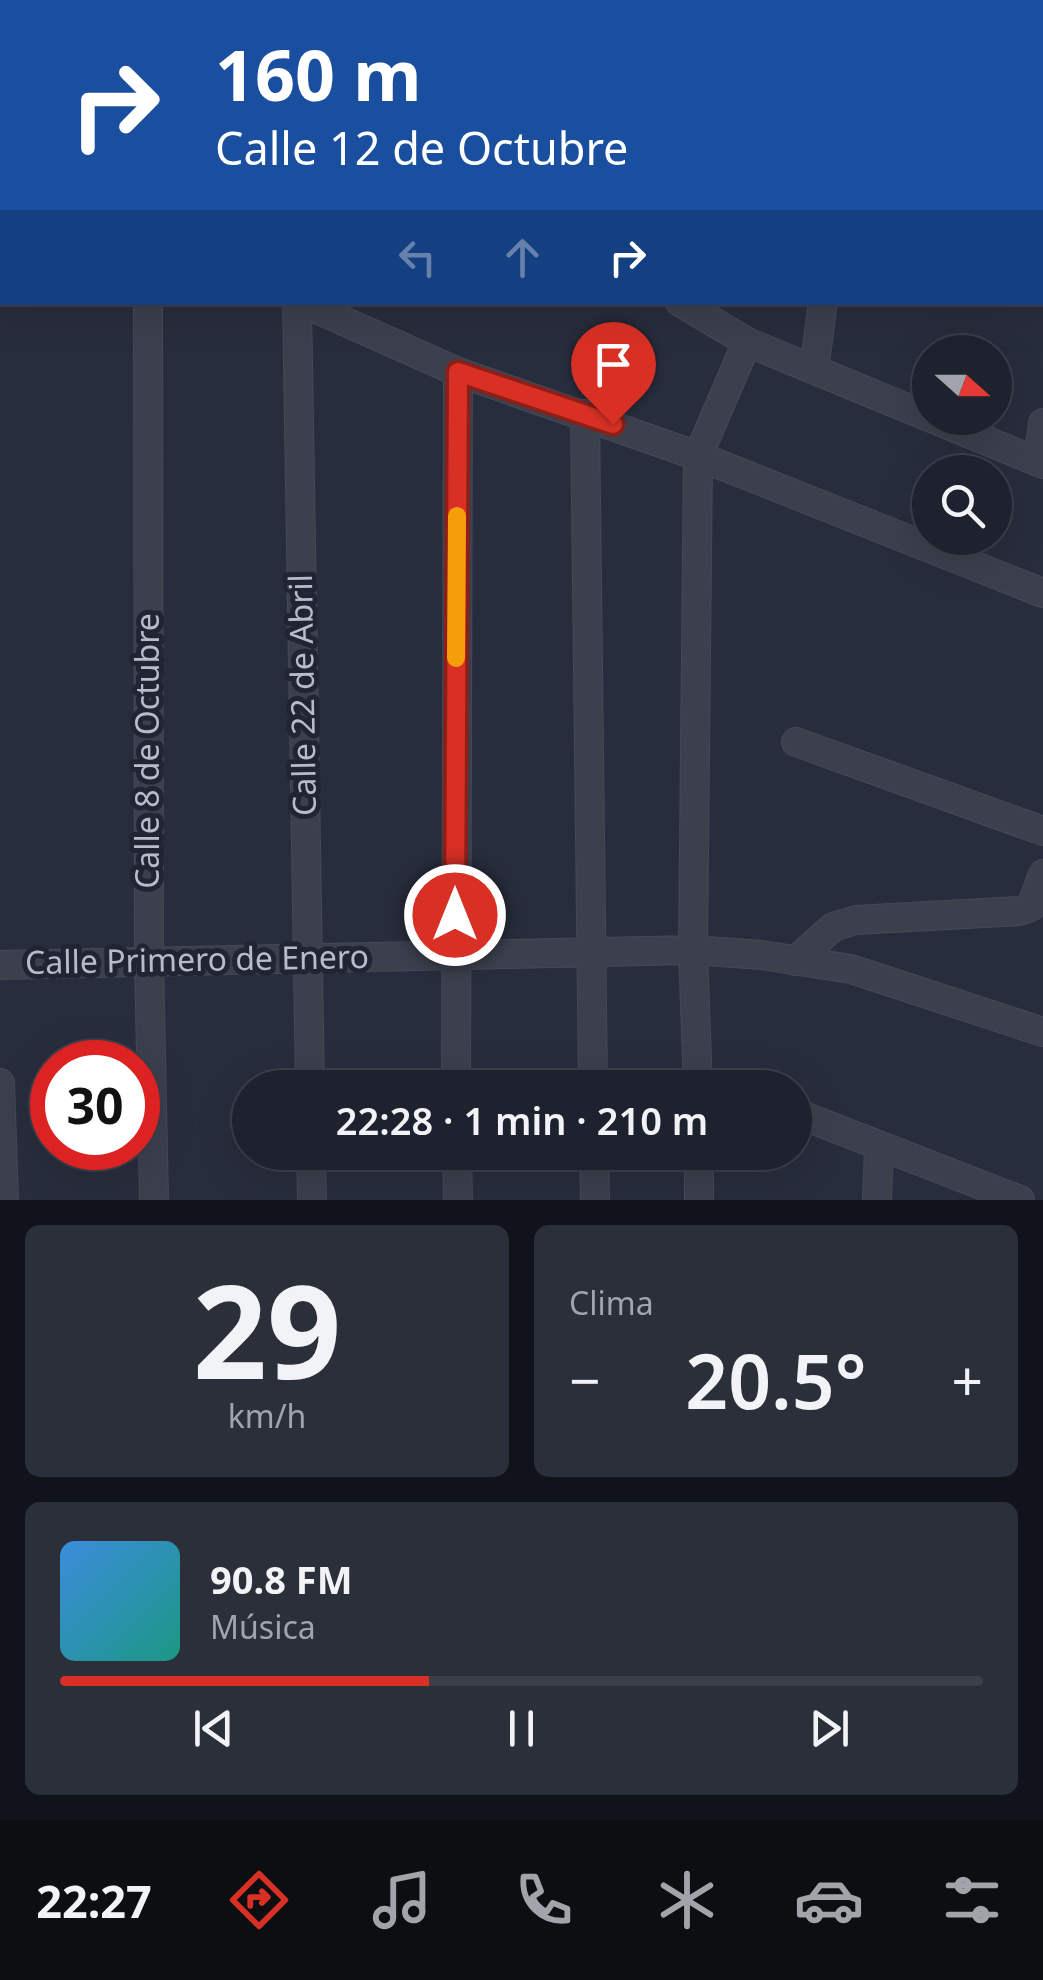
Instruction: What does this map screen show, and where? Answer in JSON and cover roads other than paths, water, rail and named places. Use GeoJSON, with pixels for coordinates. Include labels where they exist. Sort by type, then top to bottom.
{"type":"FeatureCollection","features":[{"type":"Feature","properties":{"kind":"street","name":"Calle 8 de Octubre"},"geometry":{"type":"LineString","coordinates":[[148,305],[149,959],[154,1200]]}},
{"type":"Feature","properties":{"kind":"street","name":"Calle 22 de Abril"},"geometry":{"type":"LineString","coordinates":[[299,305],[310,1070]]}},
{"type":"Feature","properties":{"kind":"street"},"geometry":{"type":"LineString","coordinates":[[306,305],[458,372],[698,456],[1043,592]]}},
{"type":"Feature","properties":{"kind":"street"},"geometry":{"type":"LineString","coordinates":[[685,305],[747,342],[1041,463],[1043,423]]}},
{"type":"Feature","properties":{"kind":"street"},"geometry":{"type":"LineString","coordinates":[[814,370],[823,305]]}},
{"type":"Feature","properties":{"kind":"street"},"geometry":{"type":"LineString","coordinates":[[697,1070],[693,950],[698,456],[747,342]]}},
{"type":"Feature","properties":{"kind":"street"},"geometry":{"type":"LineString","coordinates":[[456,1070],[458,372]]}},
{"type":"Feature","properties":{"kind":"street"},"geometry":{"type":"LineString","coordinates":[[584,414],[594,1070]]}},
{"type":"Feature","properties":{"kind":"street"},"geometry":{"type":"LineString","coordinates":[[796,742],[1043,831]]}},
{"type":"Feature","properties":{"kind":"street"},"geometry":{"type":"LineString","coordinates":[[794,960],[833,927],[856,920],[1020,912],[1031,907],[1043,874]]}},
{"type":"Feature","properties":{"kind":"street","name":"Calle Primero de Enero"},"geometry":{"type":"LineString","coordinates":[[0,964],[693,950],[851,969],[1043,1032]]}},
{"type":"Feature","properties":{"kind":"street"},"geometry":{"type":"LineString","coordinates":[[0,1083],[4,1200]]}},
{"type":"Feature","properties":{"kind":"street"},"geometry":{"type":"LineString","coordinates":[[812,1120],[1020,1200]]}},
{"type":"Feature","properties":{"kind":"street"},"geometry":{"type":"LineString","coordinates":[[877,1200],[879,1148]]}},
{"type":"Feature","properties":{"kind":"street"},"geometry":{"type":"LineString","coordinates":[[311,1170],[312,1200]]}},
{"type":"Feature","properties":{"kind":"street"},"geometry":{"type":"LineString","coordinates":[[457,1170],[458,1200]]}},
{"type":"Feature","properties":{"kind":"street"},"geometry":{"type":"LineString","coordinates":[[594,1170],[595,1200]]}},
{"type":"Feature","properties":{"kind":"street"},"geometry":{"type":"LineString","coordinates":[[699,1170],[699,1200]]}}]}
